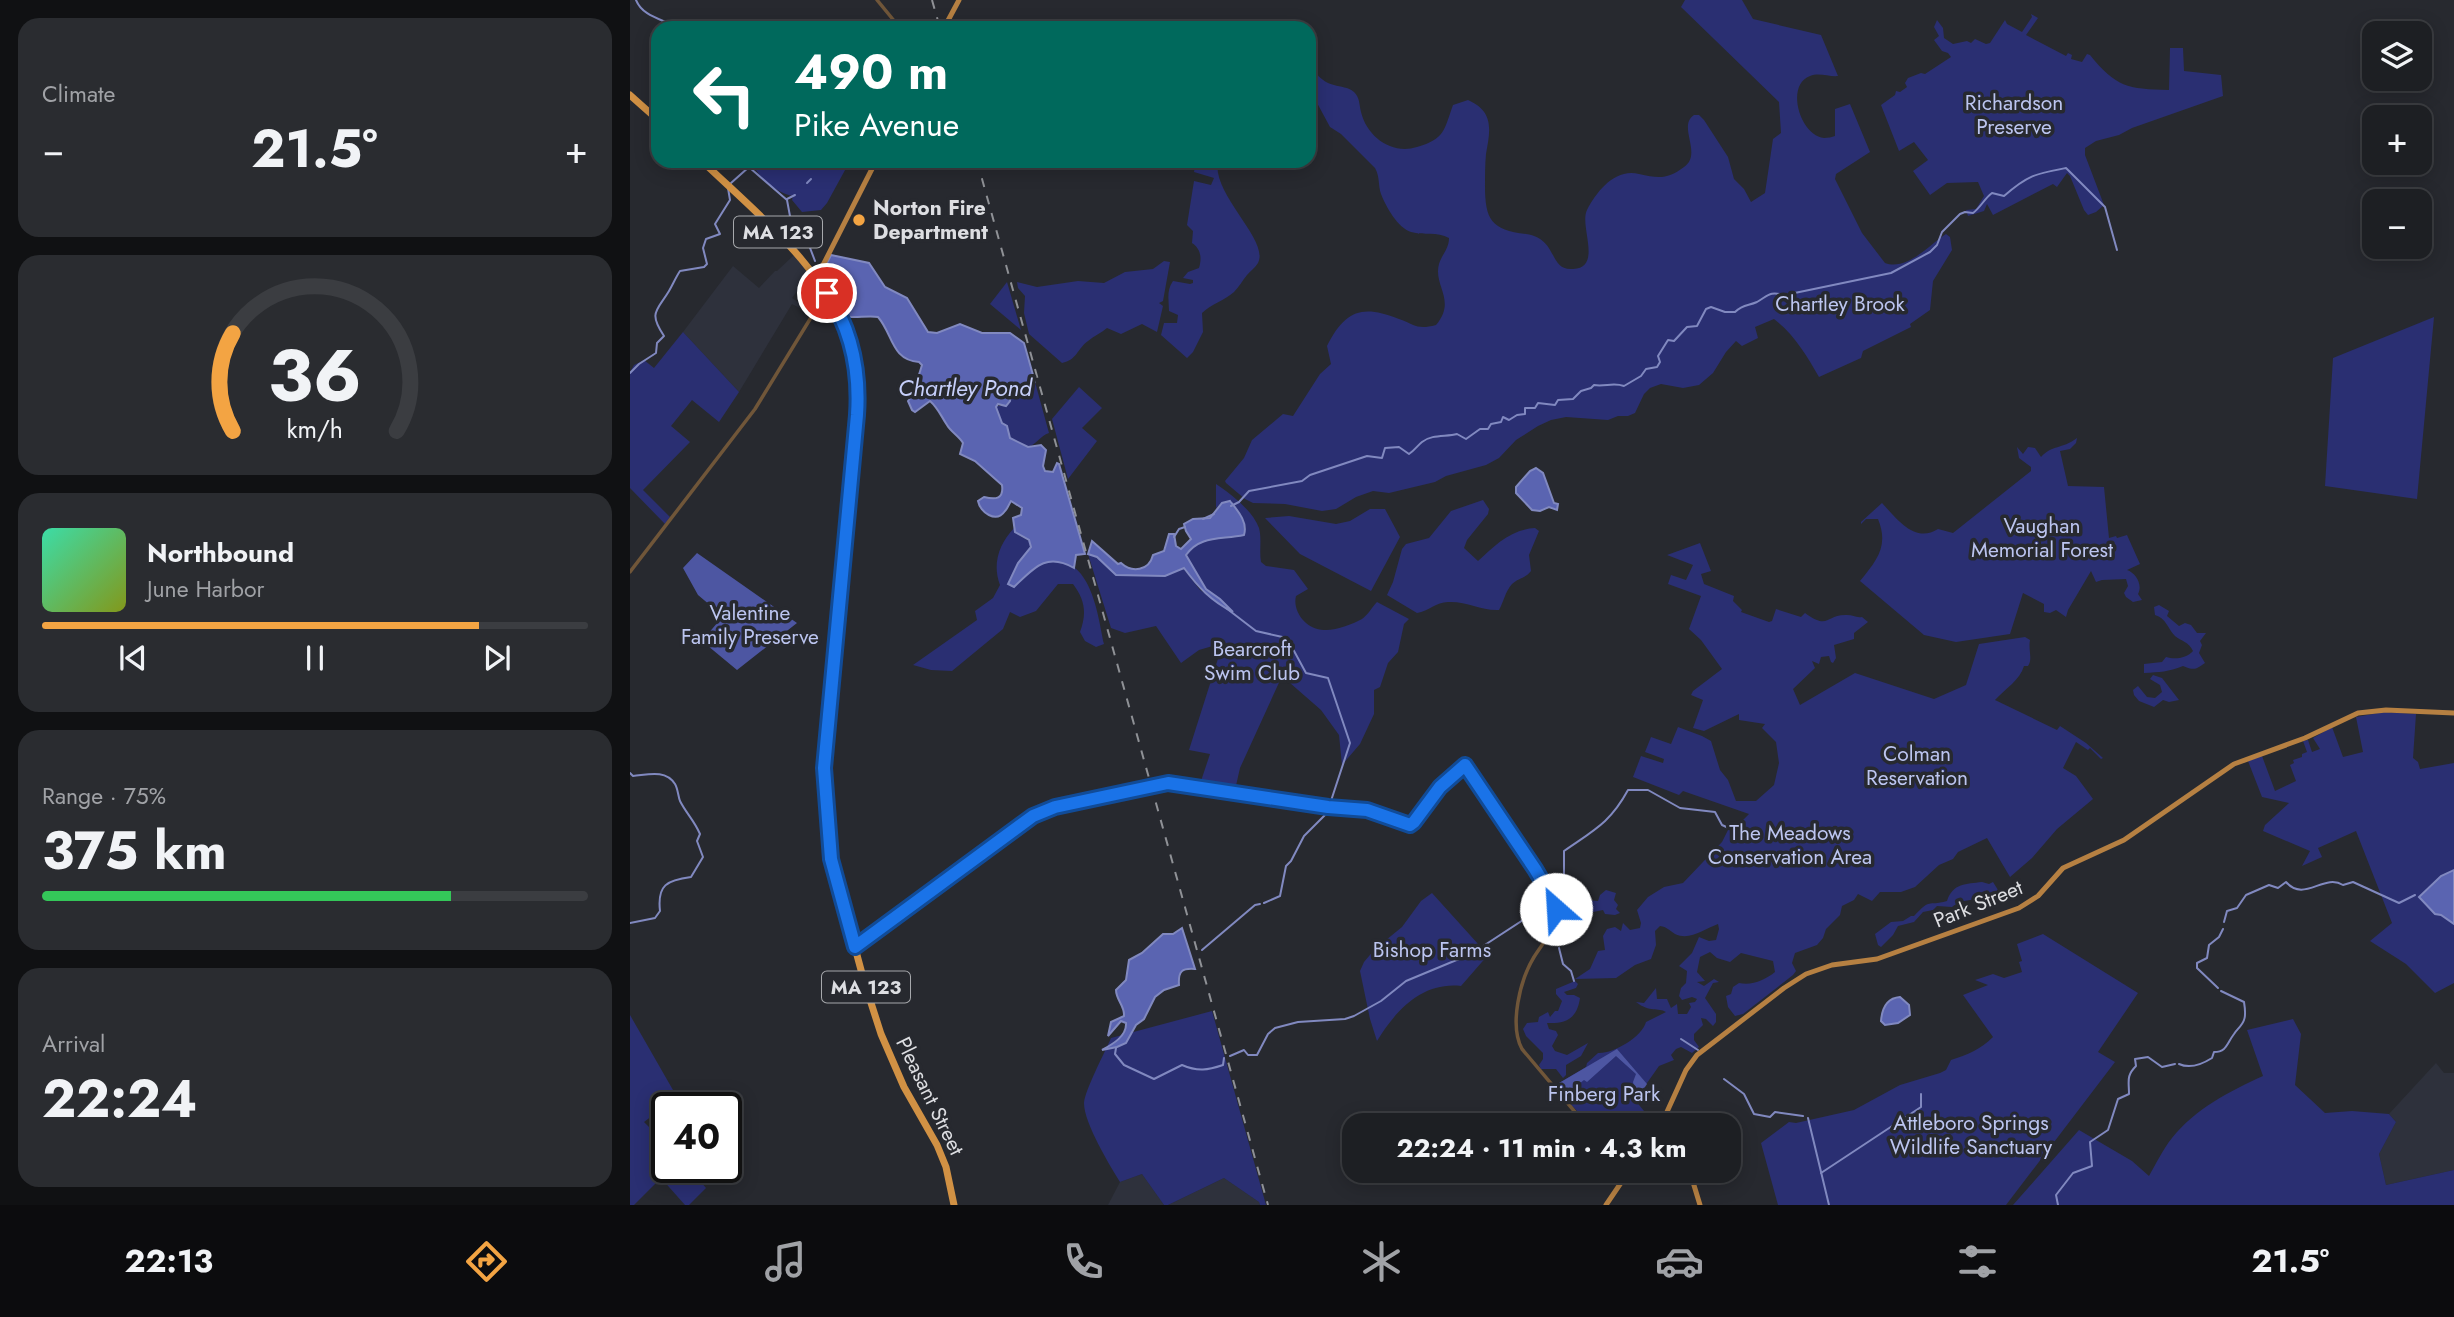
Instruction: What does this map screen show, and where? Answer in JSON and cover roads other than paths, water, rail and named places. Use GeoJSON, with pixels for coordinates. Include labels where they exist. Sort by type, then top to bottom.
{"type":"FeatureCollection","features":[{"type":"Feature","properties":{"kind":"highway"},"geometry":{"type":"LineString","coordinates":[[630,95],[651,114]]}},
{"type":"Feature","properties":{"kind":"highway","name":"MA 123"},"geometry":{"type":"LineString","coordinates":[[710,168],[778,232],[818,281]]}},
{"type":"Feature","properties":{"kind":"highway","name":"Pleasant Street"},"geometry":{"type":"LineString","coordinates":[[818,281],[836,308],[847,333],[855,360],[858,390],[825,756],[831,859],[881,1034],[904,1087],[937,1145],[946,1167],[954,1205]]}},
{"type":"Feature","properties":{"kind":"main road"},"geometry":{"type":"LineString","coordinates":[[948,21],[959,0]]}},
{"type":"Feature","properties":{"kind":"main road"},"geometry":{"type":"LineString","coordinates":[[818,281],[820,271],[872,168]]}},
{"type":"Feature","properties":{"kind":"main road","name":"Park Street"},"geometry":{"type":"LineString","coordinates":[[1666,1113],[1686,1070],[1697,1055],[1800,977],[1832,965],[1885,956],[2019,908],[2038,896],[2063,868],[2124,840],[2228,766],[2314,734],[2352,715],[2386,710],[2454,713]]}},
{"type":"Feature","properties":{"kind":"main road"},"geometry":{"type":"LineString","coordinates":[[1606,1205],[1621,1183]]}},
{"type":"Feature","properties":{"kind":"main road"},"geometry":{"type":"LineString","coordinates":[[1693,1183],[1700,1205]]}},
{"type":"Feature","properties":{"kind":"street"},"geometry":{"type":"LineString","coordinates":[[877,0],[894,21]]}},
{"type":"Feature","properties":{"kind":"street"},"geometry":{"type":"LineString","coordinates":[[630,572],[755,409],[815,311],[820,290],[818,281]]}},
{"type":"Feature","properties":{"kind":"street"},"geometry":{"type":"LineString","coordinates":[[855,947],[1038,813],[1055,807],[1165,783],[1367,810],[1400,823],[1412,824],[1440,787],[1465,765],[1535,869],[1554,903],[1555,921],[1552,931],[1532,960],[1518,1000],[1516,1035],[1522,1049],[1577,1113]]}},
{"type":"Feature","properties":{"kind":"water","name":"Chartley Pond"},"geometry":{"type":"Polygon","coordinates":[[[831,255],[869,263],[885,287],[907,298],[928,332],[937,333],[960,324],[982,333],[1010,333],[1024,343],[1035,382],[1029,389],[1023,386],[1011,393],[1006,406],[998,404],[996,407],[1002,423],[1007,426],[1010,438],[1028,447],[1041,445],[1046,450],[1043,466],[1045,471],[1053,472],[1057,463],[1059,464],[1085,554],[1076,555],[1074,568],[1064,563],[1048,562],[1034,568],[1014,587],[1008,584],[1018,563],[1031,547],[1029,540],[1015,532],[1013,518],[1021,515],[1022,508],[1011,501],[1006,510],[997,516],[989,515],[982,509],[978,501],[984,497],[1000,496],[1002,485],[975,461],[960,454],[963,443],[930,401],[915,412],[912,410],[908,401],[913,394],[922,365],[903,357],[878,317],[845,316],[839,302],[840,295],[829,285],[822,273],[831,255]]]}},
{"type":"Feature","properties":{"kind":"water"},"geometry":{"type":"Polygon","coordinates":[[[1536,468],[1543,473],[1554,503],[1558,504],[1557,510],[1549,507],[1540,511],[1532,510],[1516,493],[1516,487],[1536,468]]]}},
{"type":"Feature","properties":{"kind":"water"},"geometry":{"type":"Polygon","coordinates":[[[1230,501],[1243,521],[1244,535],[1204,541],[1186,555],[1206,589],[1233,612],[1206,593],[1184,568],[1165,576],[1116,575],[1097,557],[1088,554],[1092,541],[1118,564],[1140,569],[1148,564],[1153,555],[1164,551],[1169,534],[1174,534],[1176,546],[1181,549],[1191,539],[1184,524],[1193,519],[1210,518],[1222,503],[1230,501]]]}},
{"type":"Feature","properties":{"kind":"water"},"geometry":{"type":"Polygon","coordinates":[[[2454,870],[2454,924],[2435,914],[2419,897],[2441,876],[2454,870]]]}},
{"type":"Feature","properties":{"kind":"water"},"geometry":{"type":"Polygon","coordinates":[[[1182,928],[1195,969],[1182,971],[1179,985],[1164,990],[1155,997],[1144,1019],[1136,1025],[1126,1043],[1102,1050],[1119,1039],[1126,1028],[1126,1023],[1121,1021],[1108,1036],[1111,1022],[1124,1016],[1116,990],[1126,980],[1129,960],[1142,953],[1163,934],[1173,934],[1182,928]]]}},
{"type":"Feature","properties":{"kind":"water"},"geometry":{"type":"Polygon","coordinates":[[[1900,997],[1909,1005],[1910,1015],[1898,1023],[1885,1025],[1881,1021],[1884,1008],[1892,999],[1900,997]]]}},
{"type":"Feature","properties":{"kind":"waterway"},"geometry":{"type":"LineString","coordinates":[[636,0],[648,14],[663,21]]}},
{"type":"Feature","properties":{"kind":"waterway"},"geometry":{"type":"LineString","coordinates":[[731,183],[748,168]]}},
{"type":"Feature","properties":{"kind":"waterway","name":"Chartley Brook"},"geometry":{"type":"LineString","coordinates":[[750,168],[787,200],[792,227],[807,240],[815,261]]}},
{"type":"Feature","properties":{"kind":"waterway","name":"Chartley Brook"},"geometry":{"type":"LineString","coordinates":[[1231,506],[1249,491],[1302,481],[1310,475],[1367,456],[1382,458],[1385,448],[1399,447],[1409,454],[1430,438],[1457,434],[1466,439],[1480,429],[1488,429],[1491,424],[1501,422],[1503,417],[1509,420],[1525,414],[1525,408],[1535,408],[1538,403],[1555,405],[1558,400],[1573,399],[1581,391],[1594,385],[1624,386],[1641,376],[1646,369],[1657,367],[1660,362],[1658,356],[1668,340],[1674,341],[1687,327],[1697,326],[1706,309],[1711,307],[1735,312],[1772,294],[1785,295],[1891,273],[1930,252],[1937,245],[1942,232],[1960,214],[1973,213],[1992,193],[2004,196],[2026,179],[2039,174],[2066,168],[2105,207],[2117,250]]}},
{"type":"Feature","properties":{"kind":"waterway"},"geometry":{"type":"LineString","coordinates":[[807,183],[811,179]]}},
{"type":"Feature","properties":{"kind":"waterway"},"geometry":{"type":"LineString","coordinates":[[630,373],[656,353],[657,343],[664,336],[656,322],[656,312],[680,271],[704,267],[707,264],[703,248],[706,239],[720,234],[715,224],[730,200],[728,188]]}},
{"type":"Feature","properties":{"kind":"waterway"},"geometry":{"type":"LineString","coordinates":[[787,199],[795,195]]}},
{"type":"Feature","properties":{"kind":"waterway","name":"Chartley Brook"},"geometry":{"type":"LineString","coordinates":[[1203,519],[1214,514]]}},
{"type":"Feature","properties":{"kind":"waterway","name":"Chartley Brook"},"geometry":{"type":"LineString","coordinates":[[1174,537],[1179,529],[1185,527]]}},
{"type":"Feature","properties":{"kind":"waterway"},"geometry":{"type":"LineString","coordinates":[[1226,608],[1256,631],[1287,638],[1306,673],[1328,678],[1350,743],[1327,813],[1304,836],[1286,866],[1280,896],[1264,903]]}},
{"type":"Feature","properties":{"kind":"waterway"},"geometry":{"type":"LineString","coordinates":[[630,773],[633,776],[650,774],[671,779],[677,788],[680,801],[700,834],[697,841],[703,857],[691,877],[665,885],[660,895],[660,911],[655,918],[630,923]]}},
{"type":"Feature","properties":{"kind":"waterway"},"geometry":{"type":"LineString","coordinates":[[1557,899],[1564,890],[1564,851],[1608,818],[1628,790],[1648,790],[1680,808],[1715,812],[1722,825],[1744,835]]}},
{"type":"Feature","properties":{"kind":"waterway"},"geometry":{"type":"LineString","coordinates":[[2224,922],[2227,911],[2237,908],[2246,895],[2269,885],[2278,888],[2286,882],[2300,890],[2329,882],[2343,885],[2353,882],[2399,903],[2415,895]]}},
{"type":"Feature","properties":{"kind":"waterway"},"geometry":{"type":"LineString","coordinates":[[1202,950],[1255,905],[1260,904]]}},
{"type":"Feature","properties":{"kind":"waterway"},"geometry":{"type":"LineString","coordinates":[[1230,1056],[1244,1050],[1248,1055],[1257,1055],[1268,1034],[1275,1028],[1298,1022],[1354,1016],[1381,1001],[1406,981],[1471,954],[1526,918],[1547,909],[1551,904]]}},
{"type":"Feature","properties":{"kind":"waterway"},"geometry":{"type":"LineString","coordinates":[[1527,918],[1535,925],[1549,930]]}},
{"type":"Feature","properties":{"kind":"waterway"},"geometry":{"type":"LineString","coordinates":[[2218,988],[2197,968],[2197,963],[2207,958],[2209,945],[2219,937],[2223,929]]}},
{"type":"Feature","properties":{"kind":"waterway"},"geometry":{"type":"LineString","coordinates":[[1559,948],[1563,964],[1571,971],[1574,981]]}},
{"type":"Feature","properties":{"kind":"waterway"},"geometry":{"type":"LineString","coordinates":[[2179,1064],[2196,1065],[2212,1058],[2214,1052],[2226,1046],[2243,1022],[2244,1002],[2221,991]]}},
{"type":"Feature","properties":{"kind":"waterway"},"geometry":{"type":"LineString","coordinates":[[1681,1039],[1698,1050]]}},
{"type":"Feature","properties":{"kind":"waterway"},"geometry":{"type":"LineString","coordinates":[[1116,1048],[1115,1054],[1124,1065],[1154,1079],[1182,1065],[1198,1069],[1218,1067],[1223,1065],[1224,1058]]}},
{"type":"Feature","properties":{"kind":"waterway"},"geometry":{"type":"LineString","coordinates":[[2058,1205],[2056,1195],[2073,1173],[2092,1166],[2090,1142],[2108,1130],[2118,1099],[2129,1094],[2129,1079],[2136,1066],[2135,1059],[2148,1057],[2162,1067],[2175,1064]]}},
{"type":"Feature","properties":{"kind":"waterway"},"geometry":{"type":"LineString","coordinates":[[1724,1079],[1744,1094],[1754,1114],[1770,1117],[1775,1112],[1803,1116]]}},
{"type":"Feature","properties":{"kind":"waterway"},"geometry":{"type":"LineString","coordinates":[[1821,1173],[1921,1107],[1921,1094]]}},
{"type":"Feature","properties":{"kind":"waterway"},"geometry":{"type":"LineString","coordinates":[[1808,1118],[1829,1205]]}},
{"type":"Feature","properties":{"kind":"railway"},"geometry":{"type":"LineString","coordinates":[[932,0],[938,21]]}},
{"type":"Feature","properties":{"kind":"railway"},"geometry":{"type":"LineString","coordinates":[[979,168],[1268,1205]]}},
{"type":"Feature","properties":{"kind":"place","name":"Norton Fire Department"},"geometry":{"type":"Point","coordinates":[859,220]}},
{"type":"Feature","properties":{"kind":"park label","name":"Richardson Preserve"},"geometry":{"type":"Point","coordinates":[2014,115]}},
{"type":"Feature","properties":{"kind":"park label","name":"Vaughan Memorial Forest"},"geometry":{"type":"Point","coordinates":[2042,538]}},
{"type":"Feature","properties":{"kind":"park label","name":"Valentine Family Preserve"},"geometry":{"type":"Point","coordinates":[750,625]}},
{"type":"Feature","properties":{"kind":"park label","name":"Bearcroft Swim Club"},"geometry":{"type":"Point","coordinates":[1252,661]}},
{"type":"Feature","properties":{"kind":"park label","name":"Colman Reservation"},"geometry":{"type":"Point","coordinates":[1917,766]}},
{"type":"Feature","properties":{"kind":"park label","name":"The Meadows Conservation Area"},"geometry":{"type":"Point","coordinates":[1790,845]}},
{"type":"Feature","properties":{"kind":"park label","name":"Bishop Farms"},"geometry":{"type":"Point","coordinates":[1432,950]}},
{"type":"Feature","properties":{"kind":"park label","name":"Finberg Park"},"geometry":{"type":"Point","coordinates":[1604,1094]}},
{"type":"Feature","properties":{"kind":"park label","name":"Attleboro Springs Wildlife Sanctuary"},"geometry":{"type":"Point","coordinates":[1971,1135]}}]}
